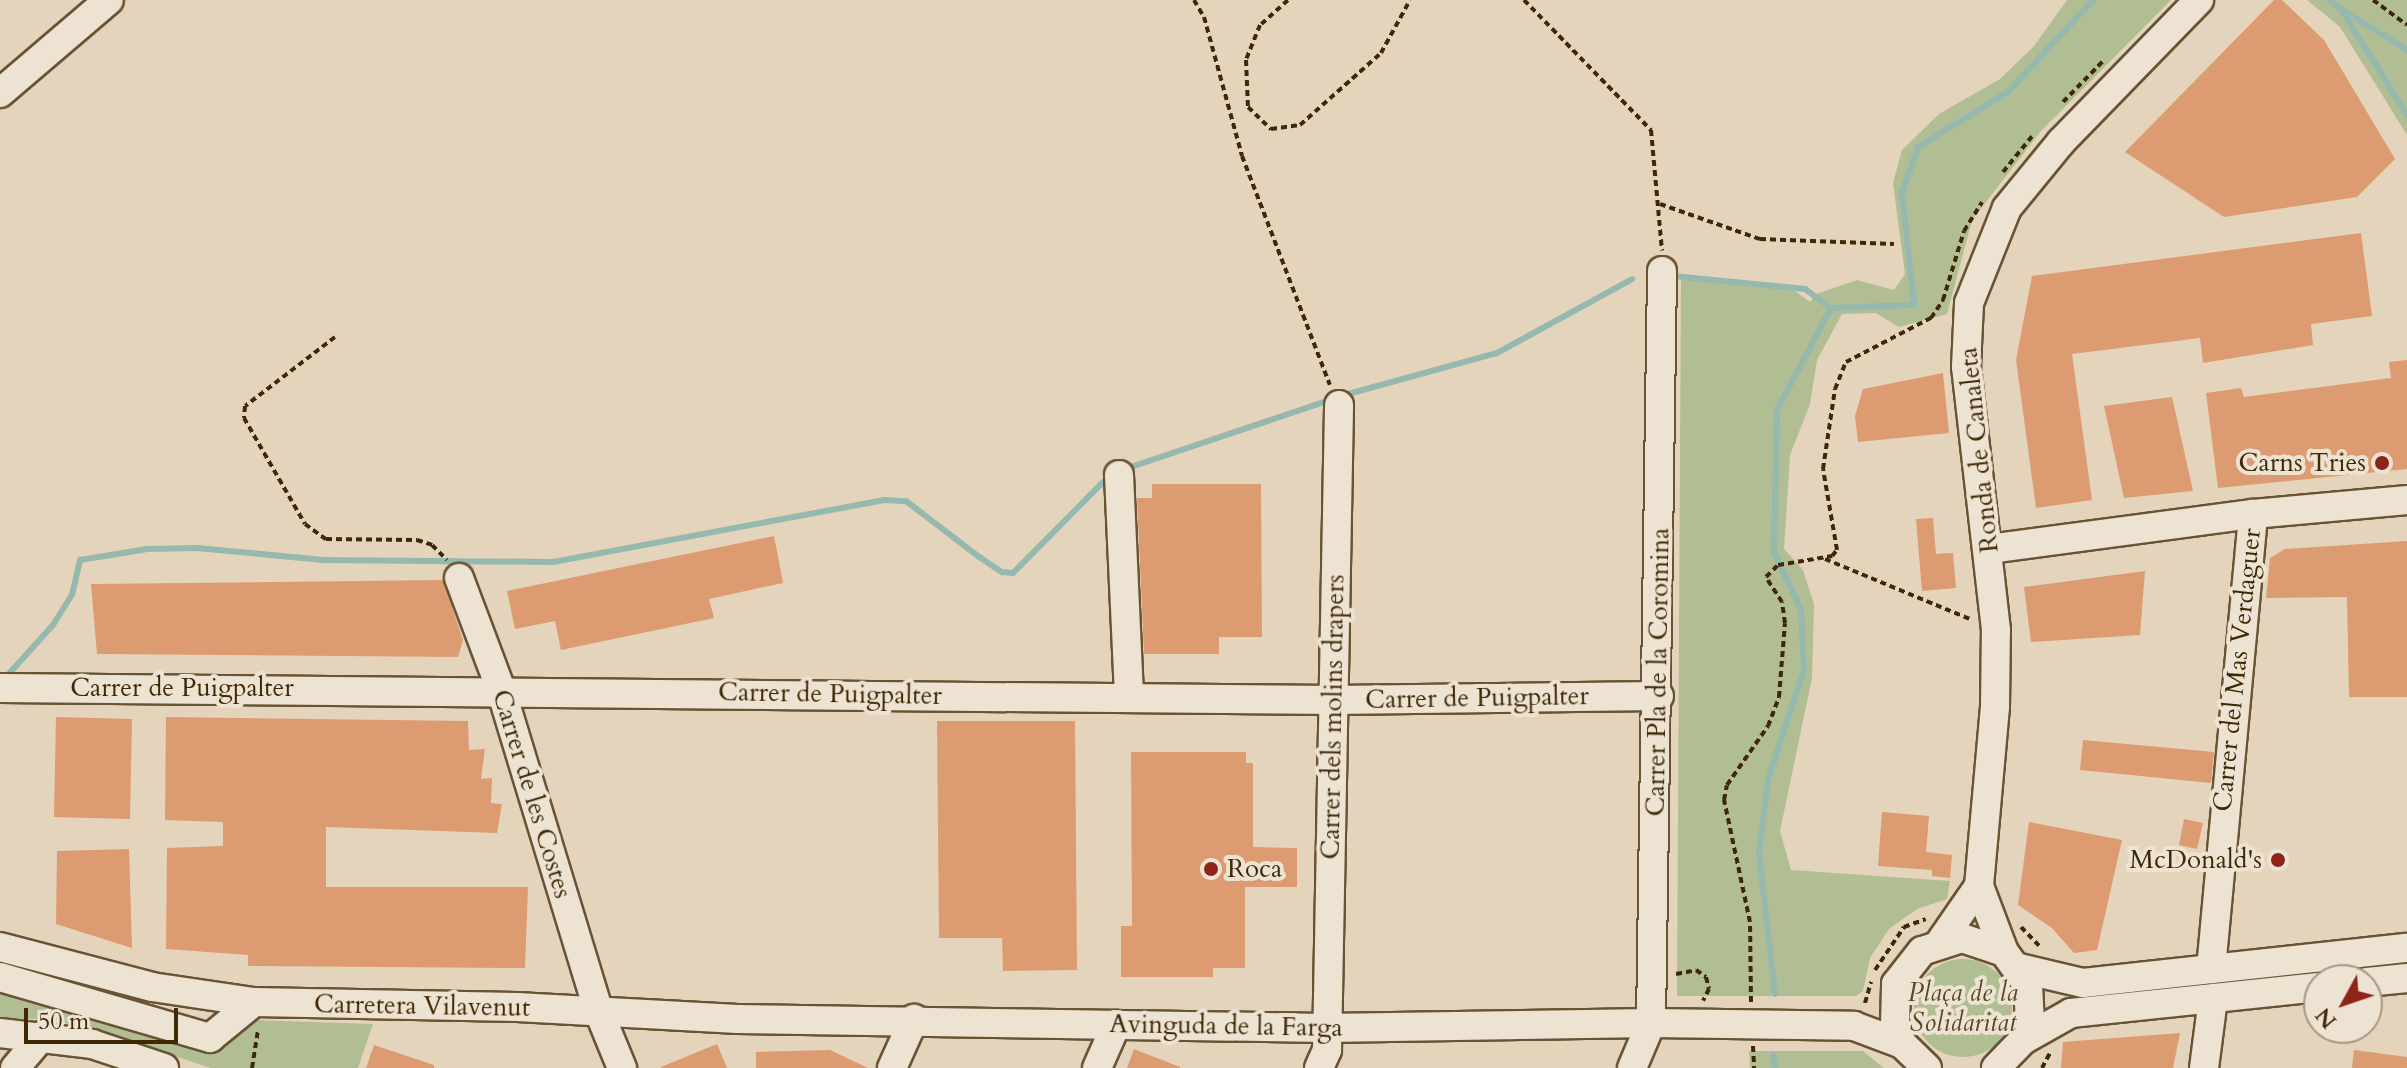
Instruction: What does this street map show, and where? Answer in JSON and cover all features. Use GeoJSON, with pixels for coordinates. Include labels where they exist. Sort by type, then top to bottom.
{"type":"FeatureCollection","features":[{"type":"Feature","properties":{"kind":"street"},"geometry":{"type":"LineString","coordinates":[[0,93],[109,0]]}},
{"type":"Feature","properties":{"kind":"street","name":"Ronda de Canaleta"},"geometry":{"type":"LineString","coordinates":[[2023,1040],[2031,1004],[1979,886],[1995,707],[1996,630],[1966,367],[1969,303],[1984,257],[2007,208],[2061,142],[2199,0]]}},
{"type":"Feature","properties":{"kind":"street","name":"Carrer Pla de la Coromina"},"geometry":{"type":"LineString","coordinates":[[1632,1068],[1651,1023],[1659,696],[1662,271]]}},
{"type":"Feature","properties":{"kind":"street","name":"Carrer dels molins drapers"},"geometry":{"type":"LineString","coordinates":[[1319,1068],[1327,1050],[1339,405]]}},
{"type":"Feature","properties":{"kind":"street"},"geometry":{"type":"LineString","coordinates":[[1119,475],[1129,697]]}},
{"type":"Feature","properties":{"kind":"street"},"geometry":{"type":"LineString","coordinates":[[1989,549],[2253,514],[2407,500]]}},
{"type":"Feature","properties":{"kind":"street","name":"Carrer del Mas Verdaguer"},"geometry":{"type":"LineString","coordinates":[[2211,969],[2253,514]]}},
{"type":"Feature","properties":{"kind":"street","name":"Carrer de les Costes"},"geometry":{"type":"LineString","coordinates":[[459,578],[501,690],[599,1012]]}},
{"type":"Feature","properties":{"kind":"street","name":"Carrer de Puigpalter"},"geometry":{"type":"LineString","coordinates":[[0,688],[501,690],[1334,700],[1659,696]]}},
{"type":"Feature","properties":{"kind":"street","name":"Ronda de Canaleta"},"geometry":{"type":"LineString","coordinates":[[1941,941],[1979,886]]}},
{"type":"Feature","properties":{"kind":"street"},"geometry":{"type":"LineString","coordinates":[[1927,1068],[1902,1044],[1892,1005],[1906,965],[1941,941],[1984,942],[2011,960],[2083,983],[2407,948]]}},
{"type":"Feature","properties":{"kind":"street","name":"Carretera Vilavenut"},"geometry":{"type":"LineString","coordinates":[[0,947],[152,987],[258,1002],[599,1012]]}},
{"type":"Feature","properties":{"kind":"street"},"geometry":{"type":"LineString","coordinates":[[0,977],[210,1038],[258,1002]]}},
{"type":"Feature","properties":{"kind":"street"},"geometry":{"type":"LineString","coordinates":[[2383,980],[2407,978]]}},
{"type":"Feature","properties":{"kind":"street"},"geometry":{"type":"LineString","coordinates":[[1996,1068],[2023,1040],[2071,1013],[2303,989]]}},
{"type":"Feature","properties":{"kind":"street"},"geometry":{"type":"LineString","coordinates":[[2204,1068],[2213,999]]}},
{"type":"Feature","properties":{"kind":"street","name":"Avinguda de la Farga"},"geometry":{"type":"LineString","coordinates":[[1854,1026],[1892,1005]]}},
{"type":"Feature","properties":{"kind":"street"},"geometry":{"type":"LineString","coordinates":[[599,1012],[622,1068]]}},
{"type":"Feature","properties":{"kind":"street","name":"Avinguda de la Farga"},"geometry":{"type":"LineString","coordinates":[[599,1012],[738,1019],[914,1019],[1326,1028],[1651,1023],[1854,1026],[1902,1044]]}},
{"type":"Feature","properties":{"kind":"street"},"geometry":{"type":"LineString","coordinates":[[892,1068],[914,1019]]}},
{"type":"Feature","properties":{"kind":"street"},"geometry":{"type":"LineString","coordinates":[[1097,1068],[1116,1025]]}},
{"type":"Feature","properties":{"kind":"street"},"geometry":{"type":"LineString","coordinates":[[0,1033],[43,1035],[164,1068]]}},
{"type":"Feature","properties":{"kind":"street"},"geometry":{"type":"LineString","coordinates":[[15,1068],[43,1035]]}},
{"type":"Feature","properties":{"kind":"path"},"geometry":{"type":"LineString","coordinates":[[1194,0],[1204,17],[1242,156],[1339,405]]}},
{"type":"Feature","properties":{"kind":"path"},"geometry":{"type":"LineString","coordinates":[[1288,0],[1260,25],[1246,60],[1248,107],[1271,129],[1300,125],[1372,62],[1410,0]]}},
{"type":"Feature","properties":{"kind":"path"},"geometry":{"type":"LineString","coordinates":[[1524,0],[1651,130],[1660,204],[1662,271]]}},
{"type":"Feature","properties":{"kind":"path"},"geometry":{"type":"LineString","coordinates":[[2373,0],[2407,25]]}},
{"type":"Feature","properties":{"kind":"path"},"geometry":{"type":"LineString","coordinates":[[2053,113],[2113,51]]}},
{"type":"Feature","properties":{"kind":"path"},"geometry":{"type":"LineString","coordinates":[[1997,180],[2043,124]]}},
{"type":"Feature","properties":{"kind":"path"},"geometry":{"type":"LineString","coordinates":[[1822,558],[1837,550],[1823,469],[1835,389],[1846,362],[1931,318],[1943,300],[1964,231],[1989,192]]}},
{"type":"Feature","properties":{"kind":"path"},"geometry":{"type":"LineString","coordinates":[[1660,204],[1760,239],[1894,244]]}},
{"type":"Feature","properties":{"kind":"path"},"geometry":{"type":"LineString","coordinates":[[335,337],[245,406],[244,418],[305,524],[326,539],[432,545],[459,578]]}},
{"type":"Feature","properties":{"kind":"path"},"geometry":{"type":"LineString","coordinates":[[1752,1025],[1750,922],[1724,800],[1727,785],[1768,726],[1779,697],[1785,623],[1782,602],[1766,577],[1778,565],[1809,557],[1822,558],[1996,630]]}},
{"type":"Feature","properties":{"kind":"path"},"geometry":{"type":"LineString","coordinates":[[1670,987],[1684,969],[1706,977],[1705,1000],[1695,1007]]}},
{"type":"Feature","properties":{"kind":"path"},"geometry":{"type":"LineString","coordinates":[[252,1068],[258,1002]]}},
{"type":"Feature","properties":{"kind":"green space"},"geometry":{"type":"Polygon","coordinates":[[[2067,0],[2171,0],[2041,131],[1972,220],[1947,314],[1899,327],[1876,313],[1842,314],[1817,360],[1810,404],[1790,455],[1784,549],[1803,570],[1814,604],[1812,678],[1780,831],[1791,870],[1950,881],[1947,899],[1917,909],[1889,929],[1870,958],[1863,991],[1856,996],[1677,996],[1681,276],[1795,291],[1810,302],[1816,294],[1857,280],[1894,290],[1905,274],[1893,183],[1902,150],[1939,114],[2000,79],[2034,46],[2067,0]]]}},
{"type":"Feature","properties":{"kind":"green space"},"geometry":{"type":"Polygon","coordinates":[[[2307,0],[2407,0],[2407,135],[2340,27],[2307,0]]]}},
{"type":"Feature","properties":{"kind":"green space","name":"Plaça de la Solidaritat"},"geometry":{"type":"Polygon","coordinates":[[[1963,959],[1982,963],[1997,974],[2008,989],[2012,1008],[2008,1027],[1997,1042],[1982,1053],[1963,1057],[1944,1053],[1929,1042],[1918,1027],[1914,1008],[1918,989],[1929,974],[1944,963],[1963,959]]]}},
{"type":"Feature","properties":{"kind":"green space"},"geometry":{"type":"Polygon","coordinates":[[[0,989],[215,1054],[254,1020],[373,1024],[358,1068],[211,1068],[90,1028],[87,1033],[69,1027],[62,1019],[0,1019],[0,989]]]}},
{"type":"Feature","properties":{"kind":"green space"},"geometry":{"type":"Polygon","coordinates":[[[1749,1051],[1863,1051],[1884,1068],[1750,1068],[1749,1051]]]}},
{"type":"Feature","properties":{"kind":"building"},"geometry":{"type":"Polygon","coordinates":[[[2274,0],[2282,0],[2324,40],[2395,159],[2357,197],[2224,217],[2125,152],[2274,0]]]}},
{"type":"Feature","properties":{"kind":"building"},"geometry":{"type":"Polygon","coordinates":[[[2361,233],[2372,316],[2311,324],[2313,345],[2203,363],[2200,338],[2072,354],[2092,500],[2036,508],[2016,360],[2032,276],[2361,233]]]}},
{"type":"Feature","properties":{"kind":"building"},"geometry":{"type":"Polygon","coordinates":[[[2407,360],[2407,469],[2218,488],[2206,393],[2241,388],[2244,397],[2391,378],[2389,362],[2407,360]]]}},
{"type":"Feature","properties":{"kind":"building"},"geometry":{"type":"Polygon","coordinates":[[[1943,373],[1949,433],[1858,442],[1855,416],[1863,389],[1943,373]]]}},
{"type":"Feature","properties":{"kind":"building"},"geometry":{"type":"Polygon","coordinates":[[[2172,397],[2193,491],[2124,498],[2104,406],[2172,397]]]}},
{"type":"Feature","properties":{"kind":"building"},"geometry":{"type":"Polygon","coordinates":[[[1152,484],[1261,484],[1262,637],[1219,637],[1219,654],[1144,654],[1137,498],[1152,498],[1152,484]]]}},
{"type":"Feature","properties":{"kind":"building"},"geometry":{"type":"Polygon","coordinates":[[[1933,518],[1936,554],[1953,553],[1956,588],[1922,591],[1916,519],[1933,518]]]}},
{"type":"Feature","properties":{"kind":"building"},"geometry":{"type":"Polygon","coordinates":[[[774,536],[783,583],[709,599],[714,618],[561,650],[555,621],[515,629],[507,591],[774,536]]]}},
{"type":"Feature","properties":{"kind":"building"},"geometry":{"type":"Polygon","coordinates":[[[2407,541],[2407,697],[2349,697],[2347,597],[2266,598],[2270,558],[2285,549],[2407,541]]]}},
{"type":"Feature","properties":{"kind":"building"},"geometry":{"type":"Polygon","coordinates":[[[2145,571],[2140,635],[2031,642],[2024,587],[2145,571]]]}},
{"type":"Feature","properties":{"kind":"building"},"geometry":{"type":"Polygon","coordinates":[[[443,580],[463,640],[458,657],[97,654],[91,584],[443,580]]]}},
{"type":"Feature","properties":{"kind":"building"},"geometry":{"type":"Polygon","coordinates":[[[56,717],[132,719],[130,819],[54,817],[56,717]]]}},
{"type":"Feature","properties":{"kind":"building"},"geometry":{"type":"Polygon","coordinates":[[[166,717],[468,721],[469,750],[485,749],[481,779],[492,778],[491,803],[502,804],[497,833],[326,827],[326,887],[528,887],[525,968],[248,966],[248,955],[166,949],[167,848],[223,846],[223,822],[165,820],[166,717]]]}},
{"type":"Feature","properties":{"kind":"building"},"geometry":{"type":"Polygon","coordinates":[[[937,721],[1075,721],[1077,970],[1003,971],[1002,938],[939,938],[937,721]]]}},
{"type":"Feature","properties":{"kind":"building"},"geometry":{"type":"Polygon","coordinates":[[[2083,740],[2214,752],[2211,783],[2080,770],[2083,740]]]}},
{"type":"Feature","properties":{"kind":"building"},"geometry":{"type":"Polygon","coordinates":[[[1131,752],[1246,752],[1246,763],[1253,763],[1253,847],[1297,848],[1297,887],[1245,887],[1245,968],[1213,968],[1213,977],[1121,977],[1121,926],[1132,926],[1131,752]]]}},
{"type":"Feature","properties":{"kind":"building"},"geometry":{"type":"Polygon","coordinates":[[[1882,812],[1929,816],[1926,852],[1952,855],[1950,878],[1932,876],[1932,870],[1878,866],[1882,812]]]}},
{"type":"Feature","properties":{"kind":"building"},"geometry":{"type":"Polygon","coordinates":[[[2184,819],[2203,823],[2197,849],[2179,845],[2184,819]]]}},
{"type":"Feature","properties":{"kind":"building"},"geometry":{"type":"Polygon","coordinates":[[[2029,822],[2122,840],[2097,950],[2074,953],[2052,928],[2018,905],[2029,822]]]}},
{"type":"Feature","properties":{"kind":"building"},"geometry":{"type":"Polygon","coordinates":[[[129,849],[132,948],[56,924],[57,851],[129,849]]]}},
{"type":"Feature","properties":{"kind":"building"},"geometry":{"type":"Polygon","coordinates":[[[2180,1033],[2173,1068],[2061,1068],[2063,1042],[2180,1033]]]}},
{"type":"Feature","properties":{"kind":"building"},"geometry":{"type":"Polygon","coordinates":[[[717,1044],[727,1068],[661,1068],[661,1067],[717,1044]]]}},
{"type":"Feature","properties":{"kind":"building"},"geometry":{"type":"Polygon","coordinates":[[[374,1045],[434,1065],[434,1068],[366,1068],[374,1045]]]}},
{"type":"Feature","properties":{"kind":"building"},"geometry":{"type":"Polygon","coordinates":[[[1134,1049],[1180,1067],[1180,1068],[1127,1068],[1134,1049]]]}},
{"type":"Feature","properties":{"kind":"building"},"geometry":{"type":"Polygon","coordinates":[[[830,1050],[868,1068],[756,1068],[756,1052],[830,1050]]]}},
{"type":"Feature","properties":{"kind":"building"},"geometry":{"type":"Polygon","coordinates":[[[2354,1050],[2407,1057],[2407,1068],[2352,1068],[2354,1050]]]}},
{"type":"Feature","properties":{"kind":"waterway"},"geometry":{"type":"LineString","coordinates":[[1775,994],[1759,853],[1768,780],[1804,670],[1801,610],[1774,552],[1777,410],[1831,308],[1914,305],[1902,193],[1918,147],[2008,92],[2093,0]]}},
{"type":"Feature","properties":{"kind":"waterway"},"geometry":{"type":"LineString","coordinates":[[2330,0],[2341,9],[2407,115]]}},
{"type":"Feature","properties":{"kind":"waterway"},"geometry":{"type":"LineString","coordinates":[[2346,12],[2407,50]]}},
{"type":"Feature","properties":{"kind":"waterway"},"geometry":{"type":"LineString","coordinates":[[1673,276],[1805,289],[1831,308]]}},
{"type":"Feature","properties":{"kind":"waterway"},"geometry":{"type":"LineString","coordinates":[[1341,396],[1497,353],[1632,279]]}},
{"type":"Feature","properties":{"kind":"waterway"},"geometry":{"type":"LineString","coordinates":[[1125,469],[1330,400]]}},
{"type":"Feature","properties":{"kind":"waterway"},"geometry":{"type":"LineString","coordinates":[[6,677],[53,625],[72,595],[80,560],[147,549],[197,548],[323,560],[553,562],[884,500],[906,501],[978,556],[1002,572],[1013,573],[1111,474]]}},
{"type":"Feature","properties":{"kind":"waterway"},"geometry":{"type":"LineString","coordinates":[[1773,1055],[1775,1068]]}},
{"type":"Feature","properties":{"kind":"place","name":"Carns Tries"},"geometry":{"type":"Point","coordinates":[2382,463]}},
{"type":"Feature","properties":{"kind":"place","name":"McDonald's"},"geometry":{"type":"Point","coordinates":[2278,860]}},
{"type":"Feature","properties":{"kind":"place","name":"Roca"},"geometry":{"type":"Point","coordinates":[1211,869]}}]}
